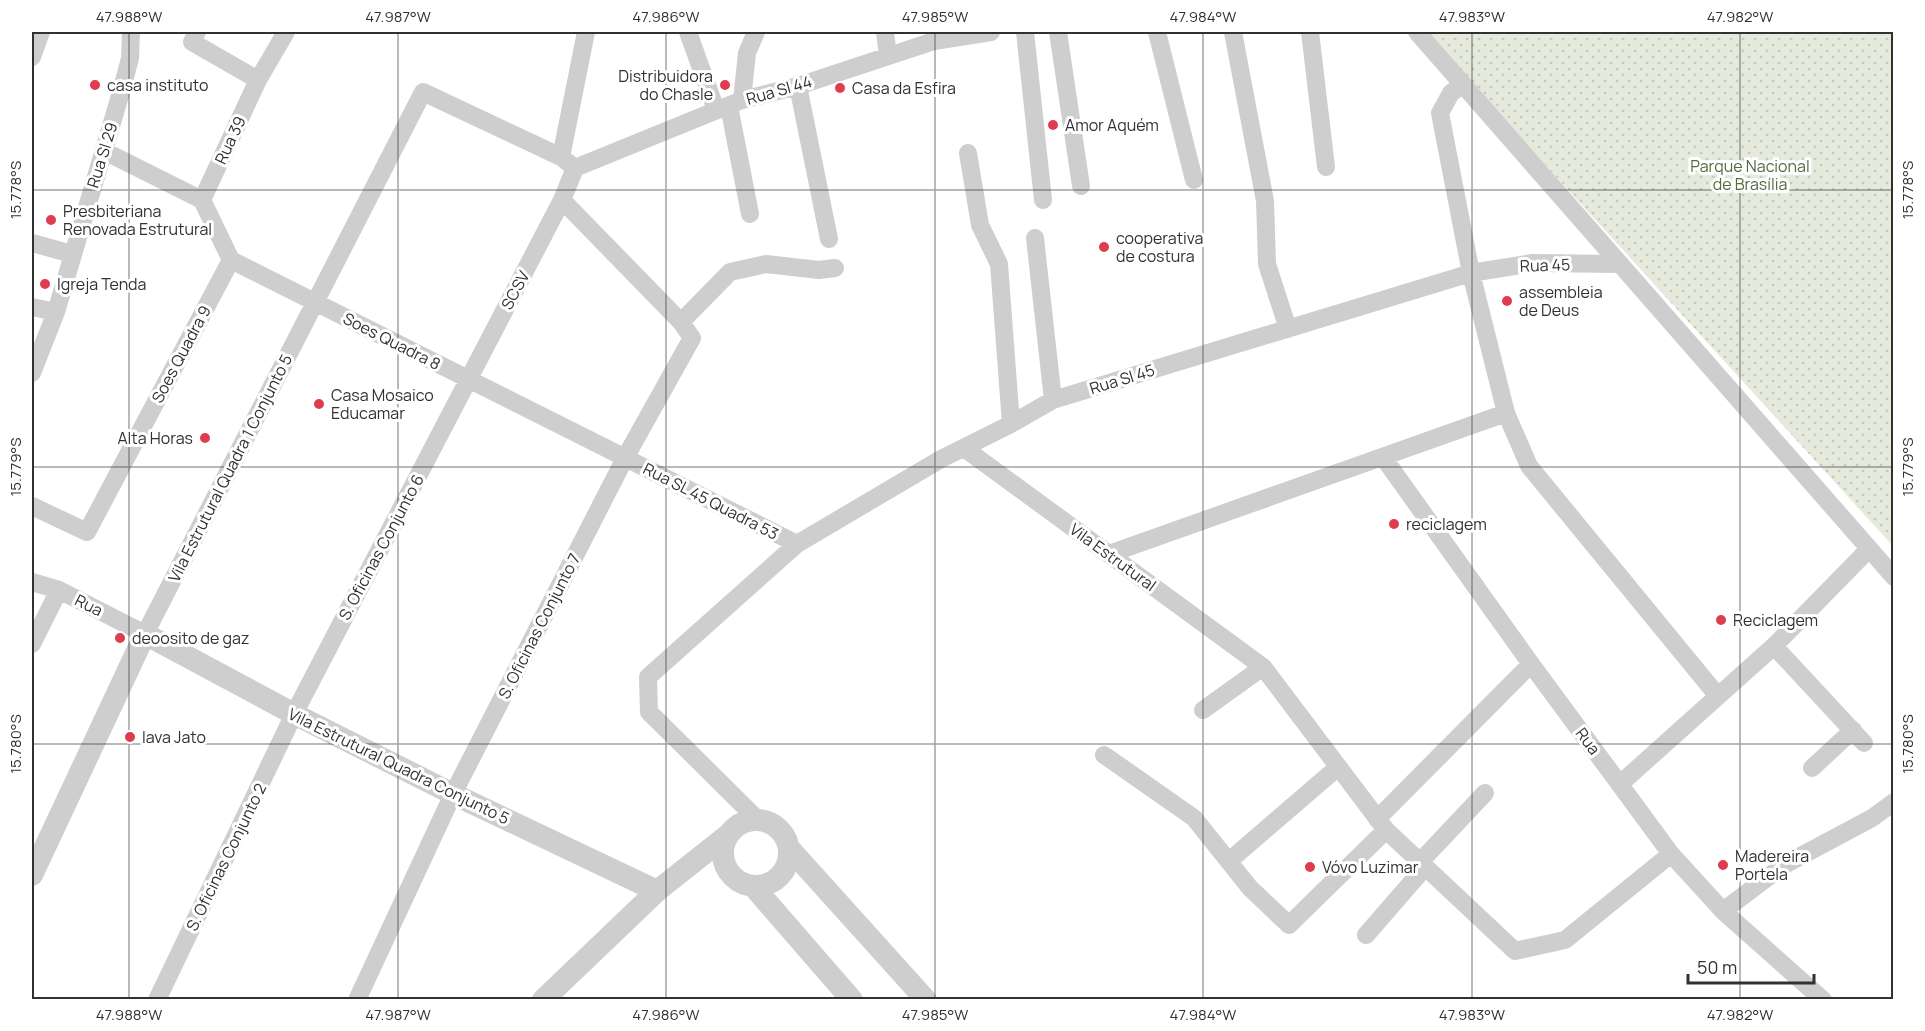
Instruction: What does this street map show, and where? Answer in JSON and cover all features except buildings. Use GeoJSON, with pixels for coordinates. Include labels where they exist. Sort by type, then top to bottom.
{"type":"FeatureCollection","features":[{"type":"Feature","properties":{"kind":"street"},"geometry":{"type":"LineString","coordinates":[[32,57],[41,32]]}},
{"type":"Feature","properties":{"kind":"street","name":"Rua Sl 29"},"geometry":{"type":"LineString","coordinates":[[32,373],[56,312],[104,151],[130,58],[131,32]]}},
{"type":"Feature","properties":{"kind":"street"},"geometry":{"type":"LineString","coordinates":[[196,32],[192,42],[258,80]]}},
{"type":"Feature","properties":{"kind":"street","name":"Rua 39"},"geometry":{"type":"LineString","coordinates":[[202,200],[258,80],[286,32]]}},
{"type":"Feature","properties":{"kind":"street","name":"SCSV"},"geometry":{"type":"LineString","coordinates":[[469,380],[562,200],[586,32]]}},
{"type":"Feature","properties":{"kind":"street"},"geometry":{"type":"LineString","coordinates":[[688,32],[729,106],[750,214]]}},
{"type":"Feature","properties":{"kind":"street"},"geometry":{"type":"LineString","coordinates":[[729,106],[756,32]]}},
{"type":"Feature","properties":{"kind":"street"},"geometry":{"type":"LineString","coordinates":[[885,32],[888,56]]}},
{"type":"Feature","properties":{"kind":"street","name":"Rua Sl 44"},"geometry":{"type":"LineString","coordinates":[[568,162],[729,106],[934,41],[991,32]]}},
{"type":"Feature","properties":{"kind":"street"},"geometry":{"type":"LineString","coordinates":[[1025,32],[1043,200]]}},
{"type":"Feature","properties":{"kind":"street"},"geometry":{"type":"LineString","coordinates":[[1058,32],[1081,186]]}},
{"type":"Feature","properties":{"kind":"street"},"geometry":{"type":"LineString","coordinates":[[1157,32],[1194,180]]}},
{"type":"Feature","properties":{"kind":"street"},"geometry":{"type":"LineString","coordinates":[[1233,32],[1265,201],[1267,264],[1288,329]]}},
{"type":"Feature","properties":{"kind":"street"},"geometry":{"type":"LineString","coordinates":[[1310,32],[1326,167]]}},
{"type":"Feature","properties":{"kind":"street"},"geometry":{"type":"LineString","coordinates":[[1417,32],[1893,577]]}},
{"type":"Feature","properties":{"kind":"street"},"geometry":{"type":"LineString","coordinates":[[1462,84],[1451,93],[1440,113],[1471,273],[1506,413],[1529,466],[1716,695]]}},
{"type":"Feature","properties":{"kind":"street"},"geometry":{"type":"LineString","coordinates":[[798,86],[829,239]]}},
{"type":"Feature","properties":{"kind":"street","name":"Vila Estrutural Quadra 1 Conjunto 5"},"geometry":{"type":"LineString","coordinates":[[145,634],[423,93],[568,162]]}},
{"type":"Feature","properties":{"kind":"street"},"geometry":{"type":"LineString","coordinates":[[104,151],[202,200],[231,260],[316,303]]}},
{"type":"Feature","properties":{"kind":"street"},"geometry":{"type":"LineString","coordinates":[[968,153],[980,225],[999,264],[1011,424]]}},
{"type":"Feature","properties":{"kind":"street"},"geometry":{"type":"LineString","coordinates":[[562,200],[681,322],[730,272],[766,264],[819,270],[835,268]]}},
{"type":"Feature","properties":{"kind":"street"},"geometry":{"type":"LineString","coordinates":[[1035,238],[1053,400]]}},
{"type":"Feature","properties":{"kind":"street"},"geometry":{"type":"LineString","coordinates":[[32,243],[72,254]]}},
{"type":"Feature","properties":{"kind":"street","name":"Soes Quadra 9"},"geometry":{"type":"LineString","coordinates":[[32,506],[87,532],[231,260]]}},
{"type":"Feature","properties":{"kind":"street","name":"Rua 45"},"geometry":{"type":"LineString","coordinates":[[1471,273],[1533,263],[1620,264]]}},
{"type":"Feature","properties":{"kind":"street","name":"Rua Sl 45"},"geometry":{"type":"LineString","coordinates":[[758,820],[649,712],[648,677],[797,544],[920,471],[1053,400],[1471,273]]}},
{"type":"Feature","properties":{"kind":"street","name":"Soes Quadra 8"},"geometry":{"type":"LineString","coordinates":[[316,303],[625,458]]}},
{"type":"Feature","properties":{"kind":"street"},"geometry":{"type":"LineString","coordinates":[[32,307],[56,312]]}},
{"type":"Feature","properties":{"kind":"street","name":"S. Oficinas Conjunto 7"},"geometry":{"type":"LineString","coordinates":[[357,999],[453,794],[625,458],[692,338],[681,322]]}},
{"type":"Feature","properties":{"kind":"street","name":"S. Oficinas Conjunto 6"},"geometry":{"type":"LineString","coordinates":[[294,714],[469,380]]}},
{"type":"Feature","properties":{"kind":"street"},"geometry":{"type":"LineString","coordinates":[[1109,554],[1506,413]]}},
{"type":"Feature","properties":{"kind":"street","name":"Vila Estrutural"},"geometry":{"type":"LineString","coordinates":[[964,448],[1263,667],[1337,768],[1382,824],[1515,951],[1565,940],[1671,854]]}},
{"type":"Feature","properties":{"kind":"street","name":"Rua"},"geometry":{"type":"LineString","coordinates":[[1383,457],[1671,854],[1724,911],[1823,999]]}},
{"type":"Feature","properties":{"kind":"street","name":"Rua SL 45 Quadra 53"},"geometry":{"type":"LineString","coordinates":[[625,458],[797,544]]}},
{"type":"Feature","properties":{"kind":"street"},"geometry":{"type":"LineString","coordinates":[[1620,784],[1716,695],[1774,646],[1869,549]]}},
{"type":"Feature","properties":{"kind":"street","name":"Rua"},"geometry":{"type":"LineString","coordinates":[[32,582],[59,590],[145,634]]}},
{"type":"Feature","properties":{"kind":"street"},"geometry":{"type":"LineString","coordinates":[[32,644],[59,590]]}},
{"type":"Feature","properties":{"kind":"street"},"geometry":{"type":"LineString","coordinates":[[32,874],[145,634]]}},
{"type":"Feature","properties":{"kind":"street","name":"Vila Estrutural Quadra Conjunto 5"},"geometry":{"type":"LineString","coordinates":[[145,634],[294,714],[453,794],[657,891]]}},
{"type":"Feature","properties":{"kind":"street"},"geometry":{"type":"LineString","coordinates":[[1774,646],[1859,737],[1812,768]]}},
{"type":"Feature","properties":{"kind":"street"},"geometry":{"type":"LineString","coordinates":[[1104,755],[1194,818],[1250,888],[1289,925],[1531,664]]}},
{"type":"Feature","properties":{"kind":"street"},"geometry":{"type":"LineString","coordinates":[[1203,710],[1263,667]]}},
{"type":"Feature","properties":{"kind":"street","name":"S. Oficinas Conjunto 2"},"geometry":{"type":"LineString","coordinates":[[157,999],[294,714]]}},
{"type":"Feature","properties":{"kind":"street"},"geometry":{"type":"LineString","coordinates":[[1229,861],[1337,768]]}},
{"type":"Feature","properties":{"kind":"street"},"geometry":{"type":"LineString","coordinates":[[1366,935],[1423,864],[1485,793]]}},
{"type":"Feature","properties":{"kind":"street"},"geometry":{"type":"LineString","coordinates":[[1724,911],[1784,865],[1872,818],[1893,802]]}},
{"type":"Feature","properties":{"kind":"street"},"geometry":{"type":"LineString","coordinates":[[543,999],[657,891],[741,823],[758,820],[769,822],[778,828],[789,848],[926,999]]}},
{"type":"Feature","properties":{"kind":"street"},"geometry":{"type":"LineString","coordinates":[[729,834],[724,844],[723,856],[726,868],[743,882],[852,999]]}},
{"type":"Feature","properties":{"kind":"street"},"geometry":{"type":"LineString","coordinates":[[680,873],[706,869],[743,882],[768,884],[780,876],[788,863],[789,848]]}},
{"type":"Feature","properties":{"kind":"green space","name":"Parque Nacional de Brasília"},"geometry":{"type":"Polygon","coordinates":[[[1424,32],[1893,32],[1893,546],[1424,32]]]}},
{"type":"Feature","properties":{"kind":"place","name":"casa instituto"},"geometry":{"type":"Point","coordinates":[95,85]}},
{"type":"Feature","properties":{"kind":"place","name":"Distribuidora do Chasle"},"geometry":{"type":"Point","coordinates":[725,85]}},
{"type":"Feature","properties":{"kind":"place","name":"Casa da Esfira"},"geometry":{"type":"Point","coordinates":[840,88]}},
{"type":"Feature","properties":{"kind":"place","name":"Amor Aquém"},"geometry":{"type":"Point","coordinates":[1053,125]}},
{"type":"Feature","properties":{"kind":"place","name":"Presbiteriana Renovada Estrutural"},"geometry":{"type":"Point","coordinates":[51,220]}},
{"type":"Feature","properties":{"kind":"place","name":"cooperativa de costura"},"geometry":{"type":"Point","coordinates":[1104,247]}},
{"type":"Feature","properties":{"kind":"place","name":"Igreja Tenda"},"geometry":{"type":"Point","coordinates":[45,284]}},
{"type":"Feature","properties":{"kind":"place","name":"assembleia de Deus"},"geometry":{"type":"Point","coordinates":[1507,301]}},
{"type":"Feature","properties":{"kind":"place","name":"Casa Mosaico Educamar"},"geometry":{"type":"Point","coordinates":[319,404]}},
{"type":"Feature","properties":{"kind":"place","name":"Alta Horas"},"geometry":{"type":"Point","coordinates":[205,438]}},
{"type":"Feature","properties":{"kind":"place","name":"reciclagem"},"geometry":{"type":"Point","coordinates":[1394,524]}},
{"type":"Feature","properties":{"kind":"place","name":"Reciclagem"},"geometry":{"type":"Point","coordinates":[1721,620]}},
{"type":"Feature","properties":{"kind":"place","name":"deoosito de gaz"},"geometry":{"type":"Point","coordinates":[120,638]}},
{"type":"Feature","properties":{"kind":"place","name":"lava Jato"},"geometry":{"type":"Point","coordinates":[130,737]}},
{"type":"Feature","properties":{"kind":"place","name":"Madereira Portela"},"geometry":{"type":"Point","coordinates":[1723,865]}},
{"type":"Feature","properties":{"kind":"place","name":"Vóvo Luzimar"},"geometry":{"type":"Point","coordinates":[1310,867]}}]}
